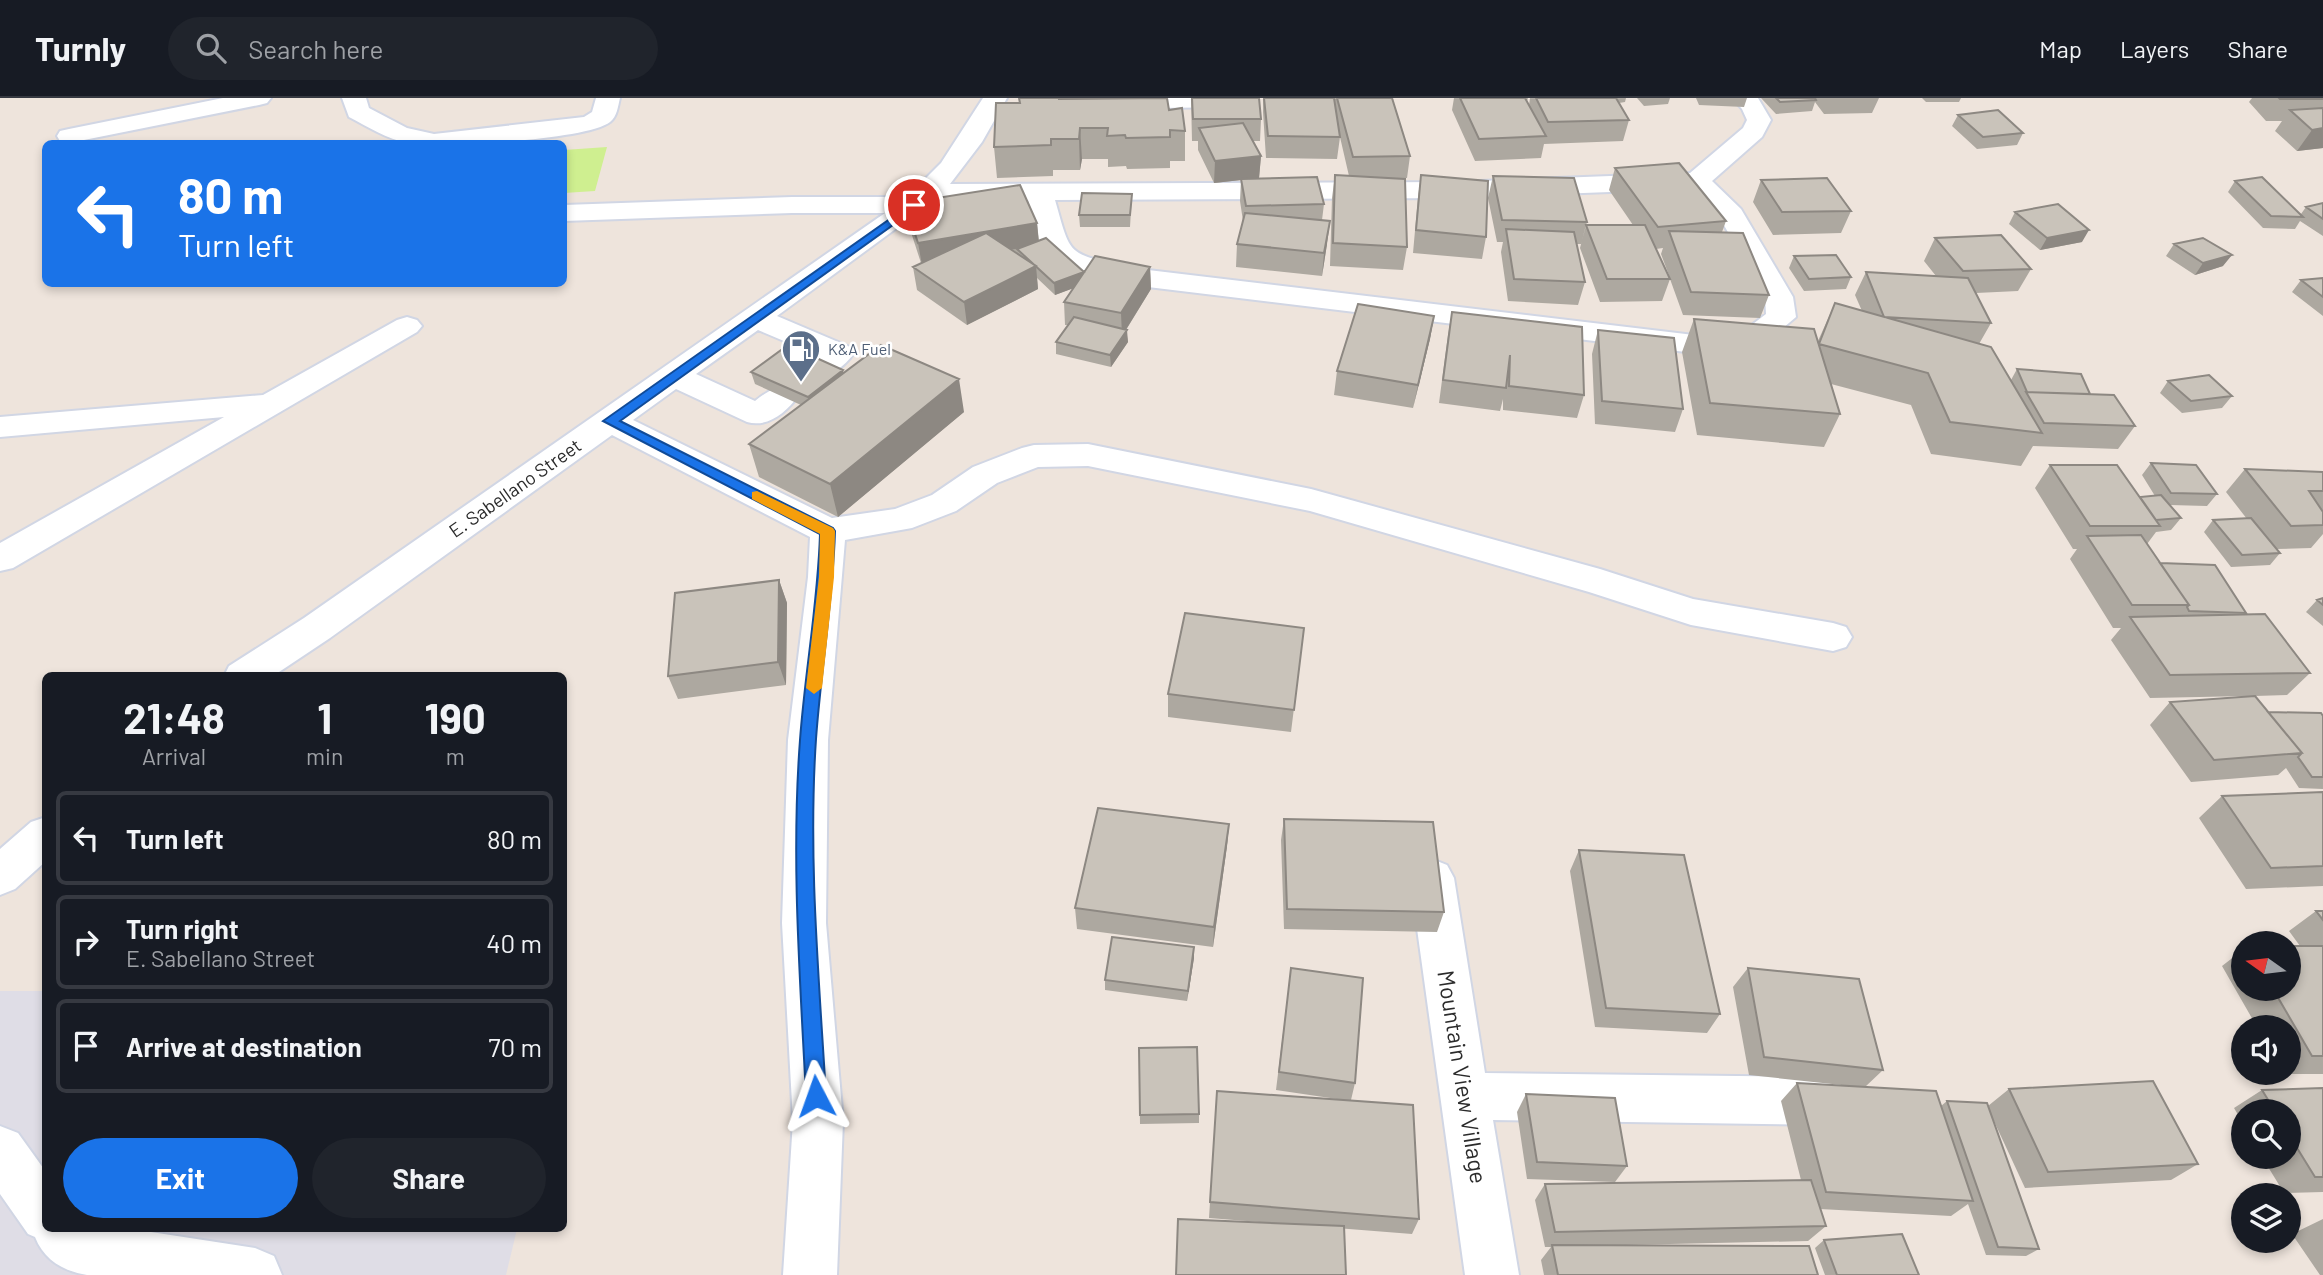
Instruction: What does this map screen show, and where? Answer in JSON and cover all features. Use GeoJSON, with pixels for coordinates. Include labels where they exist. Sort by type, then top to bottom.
{"type":"FeatureCollection","features":[{"type":"Feature","properties":{"kind":"street"},"geometry":{"type":"LineString","coordinates":[[69,136],[259,98]]}},
{"type":"Feature","properties":{"kind":"street"},"geometry":{"type":"LineString","coordinates":[[354,98],[358,111],[398,133],[431,140]]}},
{"type":"Feature","properties":{"kind":"street"},"geometry":{"type":"LineString","coordinates":[[457,140],[590,124],[603,116],[608,98]]}},
{"type":"Feature","properties":{"kind":"street","name":"E. Sabellano Street"},"geometry":{"type":"LineString","coordinates":[[252,672],[329,636],[610,421],[922,198],[960,160],[995,98]]}},
{"type":"Feature","properties":{"kind":"street"},"geometry":{"type":"LineString","coordinates":[[1054,98],[1063,102],[1259,99]]}},
{"type":"Feature","properties":{"kind":"street"},"geometry":{"type":"LineString","coordinates":[[1696,181],[1753,132],[1759,120],[1753,106],[1744,98]]}},
{"type":"Feature","properties":{"kind":"street"},"geometry":{"type":"LineString","coordinates":[[567,213],[792,205],[1039,191],[1456,190],[1645,180],[1696,181],[1728,209],[1779,297],[1781,317],[1753,338],[1694,344],[1123,275],[1072,262],[1055,249],[1039,191]]}},
{"type":"Feature","properties":{"kind":"street"},"geometry":{"type":"LineString","coordinates":[[756,318],[839,353],[818,369]]}},
{"type":"Feature","properties":{"kind":"street"},"geometry":{"type":"LineString","coordinates":[[0,559],[407,326]]}},
{"type":"Feature","properties":{"kind":"street"},"geometry":{"type":"LineString","coordinates":[[674,376],[758,415],[782,396]]}},
{"type":"Feature","properties":{"kind":"street"},"geometry":{"type":"LineString","coordinates":[[0,427],[273,403]]}},
{"type":"Feature","properties":{"kind":"street"},"geometry":{"type":"LineString","coordinates":[[610,421],[828,531],[900,520],[944,503],[985,475],[1034,456],[1088,456],[1311,500],[1600,582],[1691,612],[1833,637]]}},
{"type":"Feature","properties":{"kind":"street"},"geometry":{"type":"LineString","coordinates":[[810,1275],[818,1121],[804,923],[808,740],[826,577],[828,531]]}},
{"type":"Feature","properties":{"kind":"street"},"geometry":{"type":"LineString","coordinates":[[0,876],[42,838]]}},
{"type":"Feature","properties":{"kind":"street","name":"Mountain View Village"},"geometry":{"type":"LineString","coordinates":[[1432,878],[1492,1275]]}},
{"type":"Feature","properties":{"kind":"street"},"geometry":{"type":"LineString","coordinates":[[1465,1097],[1864,1101]]}},
{"type":"Feature","properties":{"kind":"street"},"geometry":{"type":"LineString","coordinates":[[0,1151],[42,1210]]}},
{"type":"Feature","properties":{"kind":"street"},"geometry":{"type":"LineString","coordinates":[[61,1232],[75,1247],[255,1275]]}},
{"type":"Feature","properties":{"kind":"shaded area"},"geometry":{"type":"Polygon","coordinates":[[[0,991],[42,991],[42,1232],[516,1232],[506,1275],[0,1275],[0,991]]]}},
{"type":"Feature","properties":{"kind":"green space"},"geometry":{"type":"Polygon","coordinates":[[[607,147],[595,191],[567,193],[567,150],[607,147]]]}},
{"type":"Feature","properties":{"kind":"building"},"geometry":{"type":"Polygon","coordinates":[[[1019,98],[1167,98],[1169,110],[1182,108],[1185,131],[1170,130],[1170,137],[1126,138],[1125,135],[1107,136],[1108,128],[1080,128],[1079,139],[1051,139],[1051,145],[994,147],[996,103],[1020,103],[1019,98]]]}},
{"type":"Feature","properties":{"kind":"building"},"geometry":{"type":"Polygon","coordinates":[[[1192,98],[1259,98],[1261,119],[1193,119],[1192,98]]]}},
{"type":"Feature","properties":{"kind":"building"},"geometry":{"type":"Polygon","coordinates":[[[1264,98],[1334,98],[1340,137],[1268,136],[1264,98]]]}},
{"type":"Feature","properties":{"kind":"building"},"geometry":{"type":"Polygon","coordinates":[[[1337,98],[1392,98],[1410,156],[1353,157],[1337,98]]]}},
{"type":"Feature","properties":{"kind":"building"},"geometry":{"type":"Polygon","coordinates":[[[1460,98],[1525,98],[1546,136],[1479,139],[1460,98]]]}},
{"type":"Feature","properties":{"kind":"building"},"geometry":{"type":"Polygon","coordinates":[[[1536,98],[1616,98],[1629,120],[1548,122],[1536,98]]]}},
{"type":"Feature","properties":{"kind":"building"},"geometry":{"type":"Polygon","coordinates":[[[1776,98],[1815,98],[1816,100],[1780,102],[1776,98]]]}},
{"type":"Feature","properties":{"kind":"building"},"geometry":{"type":"Polygon","coordinates":[[[2323,98],[2323,99],[2280,99],[2323,98]]]}},
{"type":"Feature","properties":{"kind":"building"},"geometry":{"type":"Polygon","coordinates":[[[2323,108],[2323,128],[2312,130],[2290,110],[2323,108]]]}},
{"type":"Feature","properties":{"kind":"building"},"geometry":{"type":"Polygon","coordinates":[[[1998,110],[2023,133],[1983,137],[1958,115],[1998,110]]]}},
{"type":"Feature","properties":{"kind":"building"},"geometry":{"type":"Polygon","coordinates":[[[1243,123],[1261,156],[1215,161],[1199,128],[1243,123]]]}},
{"type":"Feature","properties":{"kind":"building"},"geometry":{"type":"Polygon","coordinates":[[[1679,163],[1726,221],[1658,227],[1615,168],[1679,163]]]}},
{"type":"Feature","properties":{"kind":"building"},"geometry":{"type":"Polygon","coordinates":[[[1335,175],[1405,179],[1407,247],[1333,243],[1335,175]]]}},
{"type":"Feature","properties":{"kind":"building"},"geometry":{"type":"Polygon","coordinates":[[[1421,175],[1488,181],[1486,237],[1416,230],[1421,175]]]}},
{"type":"Feature","properties":{"kind":"building"},"geometry":{"type":"Polygon","coordinates":[[[1493,176],[1574,178],[1587,222],[1502,220],[1493,176]]]}},
{"type":"Feature","properties":{"kind":"building"},"geometry":{"type":"Polygon","coordinates":[[[1317,177],[1324,204],[1246,206],[1241,179],[1317,177]]]}},
{"type":"Feature","properties":{"kind":"building"},"geometry":{"type":"Polygon","coordinates":[[[2262,177],[2303,217],[2271,216],[2235,181],[2262,177]]]}},
{"type":"Feature","properties":{"kind":"building"},"geometry":{"type":"Polygon","coordinates":[[[1827,178],[1851,211],[1782,212],[1761,180],[1827,178]]]}},
{"type":"Feature","properties":{"kind":"building"},"geometry":{"type":"Polygon","coordinates":[[[1020,185],[1037,223],[918,243],[905,203],[1020,185]]]}},
{"type":"Feature","properties":{"kind":"building"},"geometry":{"type":"Polygon","coordinates":[[[1082,193],[1132,194],[1130,215],[1079,215],[1082,193]]]}},
{"type":"Feature","properties":{"kind":"building"},"geometry":{"type":"Polygon","coordinates":[[[2323,203],[2323,219],[2306,207],[2323,203]]]}},
{"type":"Feature","properties":{"kind":"building"},"geometry":{"type":"Polygon","coordinates":[[[2058,204],[2089,230],[2047,238],[2015,212],[2058,204]]]}},
{"type":"Feature","properties":{"kind":"building"},"geometry":{"type":"Polygon","coordinates":[[[1245,213],[1330,221],[1324,253],[1237,244],[1245,213]]]}},
{"type":"Feature","properties":{"kind":"building"},"geometry":{"type":"Polygon","coordinates":[[[1586,225],[1645,225],[1670,279],[1607,279],[1586,225]]]}},
{"type":"Feature","properties":{"kind":"building"},"geometry":{"type":"Polygon","coordinates":[[[1506,229],[1574,232],[1585,282],[1514,279],[1506,229]]]}},
{"type":"Feature","properties":{"kind":"building"},"geometry":{"type":"Polygon","coordinates":[[[1669,231],[1743,233],[1769,295],[1691,292],[1669,231]]]}},
{"type":"Feature","properties":{"kind":"building"},"geometry":{"type":"Polygon","coordinates":[[[986,233],[1036,266],[964,302],[913,267],[986,233]]]}},
{"type":"Feature","properties":{"kind":"building"},"geometry":{"type":"Polygon","coordinates":[[[2001,235],[2031,269],[1963,271],[1935,238],[2001,235]]]}},
{"type":"Feature","properties":{"kind":"building"},"geometry":{"type":"Polygon","coordinates":[[[1046,238],[1084,272],[1054,283],[1017,249],[1046,238]]]}},
{"type":"Feature","properties":{"kind":"building"},"geometry":{"type":"Polygon","coordinates":[[[2203,238],[2232,255],[2203,263],[2174,244],[2203,238]]]}},
{"type":"Feature","properties":{"kind":"building"},"geometry":{"type":"Polygon","coordinates":[[[1836,255],[1851,277],[1809,279],[1794,256],[1836,255]]]}},
{"type":"Feature","properties":{"kind":"building"},"geometry":{"type":"Polygon","coordinates":[[[1095,256],[1150,267],[1121,313],[1064,302],[1095,256]]]}},
{"type":"Feature","properties":{"kind":"building"},"geometry":{"type":"Polygon","coordinates":[[[1866,272],[1968,278],[1991,323],[1884,317],[1866,272]]]}},
{"type":"Feature","properties":{"kind":"building"},"geometry":{"type":"Polygon","coordinates":[[[2323,278],[2323,297],[2301,280],[2323,278]]]}},
{"type":"Feature","properties":{"kind":"building"},"geometry":{"type":"Polygon","coordinates":[[[1835,303],[1991,347],[2042,433],[1950,422],[1928,373],[1819,344],[1835,303]]]}},
{"type":"Feature","properties":{"kind":"building"},"geometry":{"type":"Polygon","coordinates":[[[1358,304],[1434,316],[1418,385],[1337,371],[1358,304]]]}},
{"type":"Feature","properties":{"kind":"building"},"geometry":{"type":"Polygon","coordinates":[[[1452,312],[1582,327],[1584,395],[1509,386],[1510,355],[1506,388],[1443,380],[1452,312]]]}},
{"type":"Feature","properties":{"kind":"building"},"geometry":{"type":"Polygon","coordinates":[[[1074,317],[1127,330],[1110,355],[1056,342],[1074,317]]]}},
{"type":"Feature","properties":{"kind":"building"},"geometry":{"type":"Polygon","coordinates":[[[1694,319],[1814,329],[1840,414],[1710,403],[1694,319]]]}},
{"type":"Feature","properties":{"kind":"building"},"geometry":{"type":"Polygon","coordinates":[[[1598,330],[1674,338],[1683,409],[1602,401],[1598,330]]]}},
{"type":"Feature","properties":{"kind":"building"},"geometry":{"type":"Polygon","coordinates":[[[788,345],[843,370],[808,397],[751,372],[788,345]]]}},
{"type":"Feature","properties":{"kind":"building"},"geometry":{"type":"Polygon","coordinates":[[[881,345],[959,379],[830,484],[749,444],[881,345]]]}},
{"type":"Feature","properties":{"kind":"building"},"geometry":{"type":"Polygon","coordinates":[[[2017,369],[2081,374],[2090,394],[2027,392],[2017,369]]]}},
{"type":"Feature","properties":{"kind":"building"},"geometry":{"type":"Polygon","coordinates":[[[2209,375],[2232,396],[2191,401],[2168,381],[2209,375]]]}},
{"type":"Feature","properties":{"kind":"building"},"geometry":{"type":"Polygon","coordinates":[[[2026,392],[2114,395],[2135,426],[2044,423],[2026,392]]]}},
{"type":"Feature","properties":{"kind":"building"},"geometry":{"type":"Polygon","coordinates":[[[2151,463],[2196,465],[2217,494],[2171,493],[2151,463]]]}},
{"type":"Feature","properties":{"kind":"building"},"geometry":{"type":"Polygon","coordinates":[[[2050,465],[2117,465],[2160,526],[2090,526],[2050,465]]]}},
{"type":"Feature","properties":{"kind":"building"},"geometry":{"type":"Polygon","coordinates":[[[2245,469],[2323,472],[2323,491],[2309,491],[2323,512],[2323,525],[2291,526],[2245,469]]]}},
{"type":"Feature","properties":{"kind":"building"},"geometry":{"type":"Polygon","coordinates":[[[2161,495],[2181,518],[2156,520],[2140,497],[2161,495]]]}},
{"type":"Feature","properties":{"kind":"building"},"geometry":{"type":"Polygon","coordinates":[[[2251,518],[2280,553],[2242,555],[2213,520],[2251,518]]]}},
{"type":"Feature","properties":{"kind":"building"},"geometry":{"type":"Polygon","coordinates":[[[2141,535],[2189,605],[2132,605],[2087,536],[2141,535]]]}},
{"type":"Feature","properties":{"kind":"building"},"geometry":{"type":"Polygon","coordinates":[[[2160,563],[2215,565],[2246,613],[2189,611],[2189,605],[2160,563]]]}},
{"type":"Feature","properties":{"kind":"building"},"geometry":{"type":"Polygon","coordinates":[[[779,580],[778,662],[668,676],[675,593],[779,580]]]}},
{"type":"Feature","properties":{"kind":"building"},"geometry":{"type":"Polygon","coordinates":[[[1185,613],[1304,628],[1294,710],[1168,694],[1185,613]]]}},
{"type":"Feature","properties":{"kind":"building"},"geometry":{"type":"Polygon","coordinates":[[[2265,614],[2310,673],[2170,675],[2130,617],[2265,614]]]}},
{"type":"Feature","properties":{"kind":"building"},"geometry":{"type":"Polygon","coordinates":[[[2255,696],[2302,753],[2214,760],[2170,702],[2255,696]]]}},
{"type":"Feature","properties":{"kind":"building"},"geometry":{"type":"Polygon","coordinates":[[[2268,712],[2321,713],[2323,777],[2312,777],[2298,757],[2302,753],[2268,712]]]}},
{"type":"Feature","properties":{"kind":"building"},"geometry":{"type":"Polygon","coordinates":[[[2323,792],[2323,866],[2271,868],[2222,796],[2323,792]]]}},
{"type":"Feature","properties":{"kind":"building"},"geometry":{"type":"Polygon","coordinates":[[[1098,808],[1229,824],[1214,927],[1075,908],[1098,808]]]}},
{"type":"Feature","properties":{"kind":"building"},"geometry":{"type":"Polygon","coordinates":[[[1284,819],[1433,822],[1444,912],[1287,909],[1284,819]]]}},
{"type":"Feature","properties":{"kind":"building"},"geometry":{"type":"Polygon","coordinates":[[[1579,850],[1684,855],[1720,1014],[1606,1008],[1579,850]]]}},
{"type":"Feature","properties":{"kind":"building"},"geometry":{"type":"Polygon","coordinates":[[[2316,911],[2323,911],[2323,920],[2316,911]]]}},
{"type":"Feature","properties":{"kind":"building"},"geometry":{"type":"Polygon","coordinates":[[[1112,937],[1194,947],[1188,991],[1105,980],[1112,937]]]}},
{"type":"Feature","properties":{"kind":"building"},"geometry":{"type":"Polygon","coordinates":[[[2301,946],[2323,946],[2323,1056],[2312,1056],[2301,1037],[2301,1015],[2288,1015],[2280,1001],[2301,1001],[2301,946]]]}},
{"type":"Feature","properties":{"kind":"building"},"geometry":{"type":"Polygon","coordinates":[[[1291,968],[1363,978],[1355,1083],[1279,1072],[1291,968]]]}},
{"type":"Feature","properties":{"kind":"building"},"geometry":{"type":"Polygon","coordinates":[[[1748,968],[1859,979],[1883,1070],[1764,1057],[1748,968]]]}},
{"type":"Feature","properties":{"kind":"building"},"geometry":{"type":"Polygon","coordinates":[[[1197,1047],[1199,1114],[1140,1115],[1139,1048],[1197,1047]]]}},
{"type":"Feature","properties":{"kind":"building"},"geometry":{"type":"Polygon","coordinates":[[[2153,1081],[2198,1164],[2048,1172],[2009,1089],[2153,1081]]]}},
{"type":"Feature","properties":{"kind":"building"},"geometry":{"type":"Polygon","coordinates":[[[1797,1083],[1936,1091],[1973,1201],[1826,1192],[1797,1083]]]}},
{"type":"Feature","properties":{"kind":"building"},"geometry":{"type":"Polygon","coordinates":[[[2323,1088],[2323,1177],[2315,1177],[2301,1154],[2301,1099],[2268,1099],[2262,1090],[2323,1088]]]}},
{"type":"Feature","properties":{"kind":"building"},"geometry":{"type":"Polygon","coordinates":[[[1217,1091],[1413,1105],[1419,1219],[1210,1202],[1217,1091]]]}},
{"type":"Feature","properties":{"kind":"building"},"geometry":{"type":"Polygon","coordinates":[[[1526,1094],[1615,1098],[1627,1166],[1537,1162],[1526,1094]]]}},
{"type":"Feature","properties":{"kind":"building"},"geometry":{"type":"Polygon","coordinates":[[[1947,1101],[1987,1103],[2039,1249],[1998,1247],[1947,1101]]]}},
{"type":"Feature","properties":{"kind":"building"},"geometry":{"type":"Polygon","coordinates":[[[1811,1180],[1826,1226],[1555,1232],[1545,1184],[1811,1180]]]}},
{"type":"Feature","properties":{"kind":"building"},"geometry":{"type":"Polygon","coordinates":[[[1178,1219],[1344,1226],[1346,1275],[1176,1275],[1178,1219]]]}},
{"type":"Feature","properties":{"kind":"building"},"geometry":{"type":"Polygon","coordinates":[[[1902,1234],[1919,1275],[1837,1275],[1824,1240],[1902,1234]]]}},
{"type":"Feature","properties":{"kind":"building"},"geometry":{"type":"Polygon","coordinates":[[[1552,1245],[1809,1246],[1818,1275],[1558,1275],[1552,1245]]]}},
{"type":"Feature","properties":{"kind":"slow traffic"},"geometry":{"type":"LineString","coordinates":[[757,496],[828,531],[814,688]]}},
{"type":"Feature","properties":{"kind":"place","name":"K&A Fuel"},"geometry":{"type":"Point","coordinates":[801,383]}},
{"type":"Feature","properties":{"kind":"route"},"geometry":{"type":"LineString","coordinates":[[816,1096],[804,897],[808,740],[826,577],[828,531],[610,421],[914,205]]}}]}
